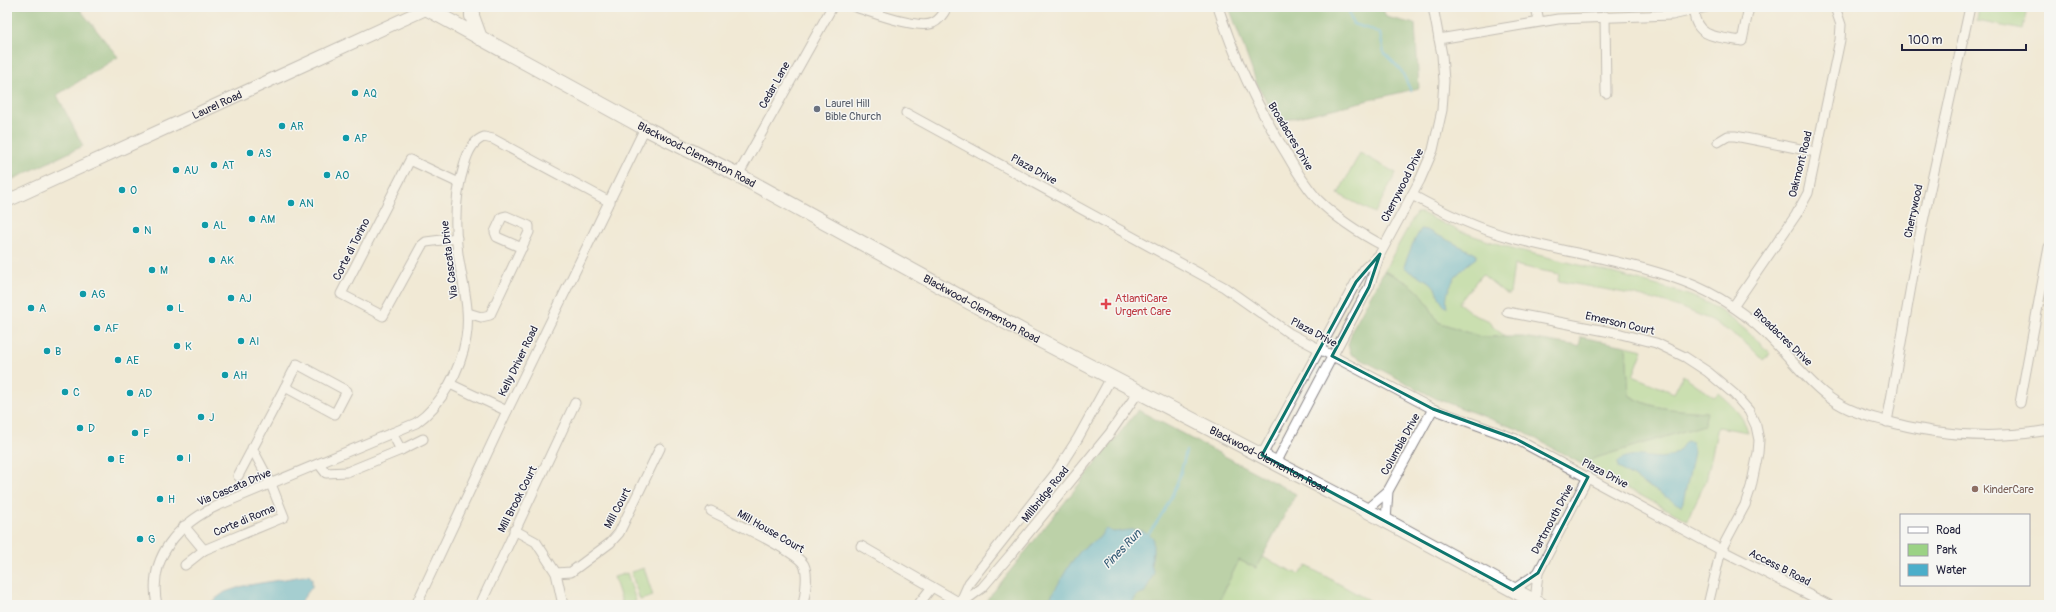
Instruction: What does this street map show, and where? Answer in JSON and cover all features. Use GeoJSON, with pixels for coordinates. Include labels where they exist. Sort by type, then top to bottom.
{"type":"FeatureCollection","features":[{"type":"Feature","properties":{"kind":"main road"},"geometry":{"type":"LineString","coordinates":[[472,7],[472,16],[480,38]]}},
{"type":"Feature","properties":{"kind":"main road","name":"Blackwood-Clementon Road"},"geometry":{"type":"LineString","coordinates":[[427,8],[645,128],[738,175],[1024,332],[1112,376],[1538,603]]}},
{"type":"Feature","properties":{"kind":"main road","name":"Laurel Road"},"geometry":{"type":"LineString","coordinates":[[7,200],[427,8]]}},
{"type":"Feature","properties":{"kind":"street","name":"Cedar Lane"},"geometry":{"type":"LineString","coordinates":[[738,175],[832,7]]}},
{"type":"Feature","properties":{"kind":"street"},"geometry":{"type":"LineString","coordinates":[[855,7],[921,26],[933,23],[941,17],[947,7]]}},
{"type":"Feature","properties":{"kind":"street","name":"Broadacres Drive"},"geometry":{"type":"LineString","coordinates":[[1218,7],[1237,60],[1256,102],[1308,188],[1326,208],[1346,225],[1382,250]]}},
{"type":"Feature","properties":{"kind":"street","name":"Cherrywood Drive"},"geometry":{"type":"LineString","coordinates":[[1276,463],[1372,282],[1382,250],[1430,159],[1440,125],[1444,82],[1439,39],[1433,7]]}},
{"type":"Feature","properties":{"kind":"street"},"geometry":{"type":"LineString","coordinates":[[1536,7],[1538,21]]}},
{"type":"Feature","properties":{"kind":"street"},"geometry":{"type":"LineString","coordinates":[[1439,39],[1538,21],[1655,12],[1694,11],[1707,7]]}},
{"type":"Feature","properties":{"kind":"street"},"geometry":{"type":"LineString","coordinates":[[1694,11],[1694,20],[1700,31],[1710,35],[1742,41],[1749,7]]}},
{"type":"Feature","properties":{"kind":"street","name":"Oakmont Road"},"geometry":{"type":"LineString","coordinates":[[1734,307],[1801,207],[1808,193],[1840,40],[1840,25],[1836,7]]}},
{"type":"Feature","properties":{"kind":"street","name":"Cherrywood"},"geometry":{"type":"LineString","coordinates":[[1887,422],[1920,235],[1970,7]]}},
{"type":"Feature","properties":{"kind":"street"},"geometry":{"type":"LineString","coordinates":[[1605,16],[1606,93]]}},
{"type":"Feature","properties":{"kind":"street","name":"Plaza Drive"},"geometry":{"type":"LineString","coordinates":[[906,113],[1211,280],[1289,333],[1433,409],[1516,438],[1721,550]]}},
{"type":"Feature","properties":{"kind":"street","name":"Kelly Driver Road"},"geometry":{"type":"LineString","coordinates":[[416,605],[507,411],[645,128]]}},
{"type":"Feature","properties":{"kind":"street"},"geometry":{"type":"LineString","coordinates":[[1718,142],[1723,138],[1735,136],[1816,152]]}},
{"type":"Feature","properties":{"kind":"street","name":"Via Cascata Drive"},"geometry":{"type":"LineString","coordinates":[[157,605],[155,588],[158,565],[169,544],[184,526],[208,510],[422,419],[450,384],[466,339],[468,313],[457,238],[456,208],[459,183],[464,163],[471,147],[484,137],[493,139],[610,202]]}},
{"type":"Feature","properties":{"kind":"street","name":"Corte di Torino"},"geometry":{"type":"LineString","coordinates":[[457,238],[426,242],[422,245],[383,316],[341,294],[410,160],[459,183]]}},
{"type":"Feature","properties":{"kind":"street","name":"Broadacres Drive"},"geometry":{"type":"LineString","coordinates":[[1412,195],[1451,216],[1503,235],[1683,281],[1734,307],[1766,334],[1825,395],[1851,411],[1921,430],[1974,436],[2022,435],[2049,430]]}},
{"type":"Feature","properties":{"kind":"street"},"geometry":{"type":"LineString","coordinates":[[2020,403],[2045,295],[2049,247]]}},
{"type":"Feature","properties":{"kind":"street"},"geometry":{"type":"LineString","coordinates":[[468,313],[482,317],[490,315],[522,248]]}},
{"type":"Feature","properties":{"kind":"street","name":"Cherrywood Drive"},"geometry":{"type":"LineString","coordinates":[[1262,456],[1363,272],[1382,250]]}},
{"type":"Feature","properties":{"kind":"street","name":"Emerson Court"},"geometry":{"type":"LineString","coordinates":[[1508,312],[1656,343],[1685,357],[1702,368],[1728,388],[1744,404],[1756,426],[1759,440],[1758,453],[1748,498],[1721,550],[1708,605]]}},
{"type":"Feature","properties":{"kind":"street"},"geometry":{"type":"LineString","coordinates":[[238,476],[297,364],[348,391],[335,414],[285,387]]}},
{"type":"Feature","properties":{"kind":"street","name":"Millbridge Road"},"geometry":{"type":"LineString","coordinates":[[959,604],[969,583],[1055,474],[1078,438],[1112,376]]}},
{"type":"Feature","properties":{"kind":"street"},"geometry":{"type":"LineString","coordinates":[[450,384],[507,411]]}},
{"type":"Feature","properties":{"kind":"street","name":"Millbridge Road"},"geometry":{"type":"LineString","coordinates":[[959,604],[982,588],[1012,553],[1110,433],[1139,391]]}},
{"type":"Feature","properties":{"kind":"street","name":"Mill Brook Court"},"geometry":{"type":"LineString","coordinates":[[480,605],[575,403]]}},
{"type":"Feature","properties":{"kind":"street","name":"Columbia Drive"},"geometry":{"type":"LineString","coordinates":[[1366,510],[1388,491],[1433,409]]}},
{"type":"Feature","properties":{"kind":"street"},"geometry":{"type":"LineString","coordinates":[[392,433],[401,450]]}},
{"type":"Feature","properties":{"kind":"street"},"geometry":{"type":"LineString","coordinates":[[319,464],[326,473],[347,472],[401,450],[423,439]]}},
{"type":"Feature","properties":{"kind":"street"},"geometry":{"type":"LineString","coordinates":[[252,448],[271,484]]}},
{"type":"Feature","properties":{"kind":"street","name":"Mill Court"},"geometry":{"type":"LineString","coordinates":[[556,573],[571,572],[610,543],[619,533],[660,448]]}},
{"type":"Feature","properties":{"kind":"street","name":"Dartmouth Drive"},"geometry":{"type":"LineString","coordinates":[[1538,603],[1538,573],[1588,477]]}},
{"type":"Feature","properties":{"kind":"street","name":"Corte di Roma"},"geometry":{"type":"LineString","coordinates":[[185,564],[204,550],[284,517],[271,484]]}},
{"type":"Feature","properties":{"kind":"street","name":"Columbia Drive"},"geometry":{"type":"LineString","coordinates":[[1386,521],[1388,491]]}},
{"type":"Feature","properties":{"kind":"street","name":"Mill House Court"},"geometry":{"type":"LineString","coordinates":[[711,511],[785,550],[803,563],[806,571],[803,605]]}},
{"type":"Feature","properties":{"kind":"street"},"geometry":{"type":"LineString","coordinates":[[184,526],[204,550]]}},
{"type":"Feature","properties":{"kind":"street"},"geometry":{"type":"LineString","coordinates":[[514,530],[536,542],[556,573],[563,605]]}},
{"type":"Feature","properties":{"kind":"street"},"geometry":{"type":"LineString","coordinates":[[861,546],[959,604]]}},
{"type":"Feature","properties":{"kind":"street","name":"Access B Road"},"geometry":{"type":"LineString","coordinates":[[1721,550],[1829,605]]}},
{"type":"Feature","properties":{"kind":"street"},"geometry":{"type":"LineString","coordinates":[[1513,590],[1533,574],[1538,573]]}},
{"type":"Feature","properties":{"kind":"street"},"geometry":{"type":"LineString","coordinates":[[918,605],[932,587]]}},
{"type":"Feature","properties":{"kind":"highlighted area"},"geometry":{"type":"Polygon","coordinates":[[[1380,254],[1369,287],[1332,356],[1433,409],[1516,439],[1588,477],[1538,573],[1513,590],[1262,455],[1356,282],[1380,254]]]}},
{"type":"Feature","properties":{"kind":"green space"},"geometry":{"type":"Polygon","coordinates":[[[7,7],[78,7],[118,57],[57,95],[83,146],[7,182],[7,7]]]}},
{"type":"Feature","properties":{"kind":"green space"},"geometry":{"type":"Polygon","coordinates":[[[1229,7],[1382,7],[1386,17],[1415,24],[1419,88],[1278,122],[1257,84],[1229,7]]]}},
{"type":"Feature","properties":{"kind":"green space"},"geometry":{"type":"Polygon","coordinates":[[[1979,7],[2027,7],[2023,30],[1977,21],[1979,7]]]}},
{"type":"Feature","properties":{"kind":"green space"},"geometry":{"type":"Polygon","coordinates":[[[1360,153],[1396,173],[1375,213],[1338,194],[1360,153]]]}},
{"type":"Feature","properties":{"kind":"green space"},"geometry":{"type":"Polygon","coordinates":[[[1416,213],[1422,213],[1448,226],[1502,245],[1613,273],[1693,297],[1718,309],[1749,333],[1770,354],[1763,360],[1741,340],[1718,325],[1694,313],[1641,297],[1558,281],[1559,274],[1514,265],[1510,294],[1506,294],[1482,274],[1459,303],[1474,315],[1490,321],[1493,327],[1505,336],[1481,337],[1438,322],[1427,303],[1417,290],[1404,281],[1384,271],[1416,213]]]}},
{"type":"Feature","properties":{"kind":"green space"},"geometry":{"type":"Polygon","coordinates":[[[1384,271],[1404,281],[1417,290],[1427,303],[1438,322],[1481,337],[1523,337],[1579,346],[1581,337],[1626,346],[1629,395],[1647,404],[1677,410],[1707,412],[1704,425],[1592,459],[1587,467],[1520,430],[1437,399],[1351,354],[1348,345],[1353,328],[1384,271]]]}},
{"type":"Feature","properties":{"kind":"green space"},"geometry":{"type":"Polygon","coordinates":[[[1626,346],[1643,350],[1633,376],[1674,393],[1683,375],[1714,397],[1718,393],[1728,401],[1746,426],[1748,432],[1718,427],[1706,481],[1687,520],[1587,467],[1592,459],[1704,425],[1706,412],[1676,410],[1647,404],[1629,395],[1626,346]]]}},
{"type":"Feature","properties":{"kind":"green space"},"geometry":{"type":"Polygon","coordinates":[[[1138,410],[1296,494],[1256,568],[1239,560],[1217,605],[983,605],[1138,410]]]}},
{"type":"Feature","properties":{"kind":"green space"},"geometry":{"type":"Polygon","coordinates":[[[1262,557],[1298,574],[1307,566],[1368,600],[1370,605],[1217,605],[1239,560],[1256,568],[1262,557]]]}},
{"type":"Feature","properties":{"kind":"green space"},"geometry":{"type":"Polygon","coordinates":[[[644,568],[653,596],[640,600],[631,572],[644,568]]]}},
{"type":"Feature","properties":{"kind":"green space"},"geometry":{"type":"Polygon","coordinates":[[[627,573],[636,601],[623,605],[614,577],[627,573]]]}},
{"type":"Feature","properties":{"kind":"water"},"geometry":{"type":"Polygon","coordinates":[[[1421,229],[1427,230],[1476,254],[1476,258],[1459,273],[1450,286],[1446,300],[1447,308],[1442,303],[1436,289],[1431,283],[1404,266],[1413,243],[1421,229]]]}},
{"type":"Feature","properties":{"kind":"water"},"geometry":{"type":"Polygon","coordinates":[[[1686,441],[1692,442],[1694,452],[1681,506],[1618,468],[1618,462],[1631,456],[1659,458],[1673,455],[1679,451],[1686,441]]]}},
{"type":"Feature","properties":{"kind":"water"},"geometry":{"type":"Polygon","coordinates":[[[1105,529],[1108,529],[1111,532],[1139,530],[1144,531],[1153,538],[1151,565],[1154,573],[1145,592],[1137,595],[1131,605],[1046,605],[1070,564],[1082,549],[1099,538],[1105,529]]]}},
{"type":"Feature","properties":{"kind":"water"},"geometry":{"type":"Polygon","coordinates":[[[309,575],[312,579],[312,587],[298,605],[207,605],[225,592],[243,586],[309,575]]]}},
{"type":"Feature","properties":{"kind":"waterway"},"geometry":{"type":"LineString","coordinates":[[1349,7],[1353,24],[1373,30],[1380,34],[1384,53],[1401,70],[1411,91]]}},
{"type":"Feature","properties":{"kind":"waterway","name":"Pines Run"},"geometry":{"type":"LineString","coordinates":[[1146,537],[1166,507],[1180,474],[1186,451]]}},
{"type":"Feature","properties":{"kind":"place","name":"AQ"},"geometry":{"type":"Point","coordinates":[355,93]}},
{"type":"Feature","properties":{"kind":"place","name":"Laurel Hill Bible Church"},"geometry":{"type":"Point","coordinates":[817,109]}},
{"type":"Feature","properties":{"kind":"place","name":"AR"},"geometry":{"type":"Point","coordinates":[282,126]}},
{"type":"Feature","properties":{"kind":"place","name":"AP"},"geometry":{"type":"Point","coordinates":[346,138]}},
{"type":"Feature","properties":{"kind":"place","name":"AS"},"geometry":{"type":"Point","coordinates":[250,153]}},
{"type":"Feature","properties":{"kind":"place","name":"AT"},"geometry":{"type":"Point","coordinates":[214,165]}},
{"type":"Feature","properties":{"kind":"place","name":"AU"},"geometry":{"type":"Point","coordinates":[176,170]}},
{"type":"Feature","properties":{"kind":"place","name":"AO"},"geometry":{"type":"Point","coordinates":[327,175]}},
{"type":"Feature","properties":{"kind":"place","name":"O"},"geometry":{"type":"Point","coordinates":[122,190]}},
{"type":"Feature","properties":{"kind":"place","name":"AN"},"geometry":{"type":"Point","coordinates":[291,203]}},
{"type":"Feature","properties":{"kind":"place","name":"AM"},"geometry":{"type":"Point","coordinates":[252,219]}},
{"type":"Feature","properties":{"kind":"place","name":"AL"},"geometry":{"type":"Point","coordinates":[205,225]}},
{"type":"Feature","properties":{"kind":"place","name":"N"},"geometry":{"type":"Point","coordinates":[136,230]}},
{"type":"Feature","properties":{"kind":"place","name":"AK"},"geometry":{"type":"Point","coordinates":[212,260]}},
{"type":"Feature","properties":{"kind":"place","name":"M"},"geometry":{"type":"Point","coordinates":[152,270]}},
{"type":"Feature","properties":{"kind":"place","name":"AG"},"geometry":{"type":"Point","coordinates":[83,294]}},
{"type":"Feature","properties":{"kind":"place","name":"AJ"},"geometry":{"type":"Point","coordinates":[231,298]}},
{"type":"Feature","properties":{"kind":"place","name":"AtlantiCare Urgent Care"},"geometry":{"type":"Point","coordinates":[1106,304]}},
{"type":"Feature","properties":{"kind":"place","name":"A"},"geometry":{"type":"Point","coordinates":[31,308]}},
{"type":"Feature","properties":{"kind":"place","name":"L"},"geometry":{"type":"Point","coordinates":[170,308]}},
{"type":"Feature","properties":{"kind":"place","name":"AF"},"geometry":{"type":"Point","coordinates":[97,328]}},
{"type":"Feature","properties":{"kind":"place","name":"AI"},"geometry":{"type":"Point","coordinates":[241,341]}},
{"type":"Feature","properties":{"kind":"place","name":"K"},"geometry":{"type":"Point","coordinates":[177,346]}},
{"type":"Feature","properties":{"kind":"place","name":"B"},"geometry":{"type":"Point","coordinates":[47,351]}},
{"type":"Feature","properties":{"kind":"place","name":"AE"},"geometry":{"type":"Point","coordinates":[118,360]}},
{"type":"Feature","properties":{"kind":"place","name":"AH"},"geometry":{"type":"Point","coordinates":[225,375]}},
{"type":"Feature","properties":{"kind":"place","name":"C"},"geometry":{"type":"Point","coordinates":[65,392]}},
{"type":"Feature","properties":{"kind":"place","name":"AD"},"geometry":{"type":"Point","coordinates":[130,393]}},
{"type":"Feature","properties":{"kind":"place","name":"J"},"geometry":{"type":"Point","coordinates":[201,417]}},
{"type":"Feature","properties":{"kind":"place","name":"D"},"geometry":{"type":"Point","coordinates":[80,428]}},
{"type":"Feature","properties":{"kind":"place","name":"F"},"geometry":{"type":"Point","coordinates":[135,433]}},
{"type":"Feature","properties":{"kind":"place","name":"I"},"geometry":{"type":"Point","coordinates":[180,458]}},
{"type":"Feature","properties":{"kind":"place","name":"E"},"geometry":{"type":"Point","coordinates":[111,459]}},
{"type":"Feature","properties":{"kind":"place","name":"KinderCare"},"geometry":{"type":"Point","coordinates":[1975,489]}},
{"type":"Feature","properties":{"kind":"place","name":"H"},"geometry":{"type":"Point","coordinates":[160,499]}},
{"type":"Feature","properties":{"kind":"place","name":"G"},"geometry":{"type":"Point","coordinates":[140,539]}}]}
